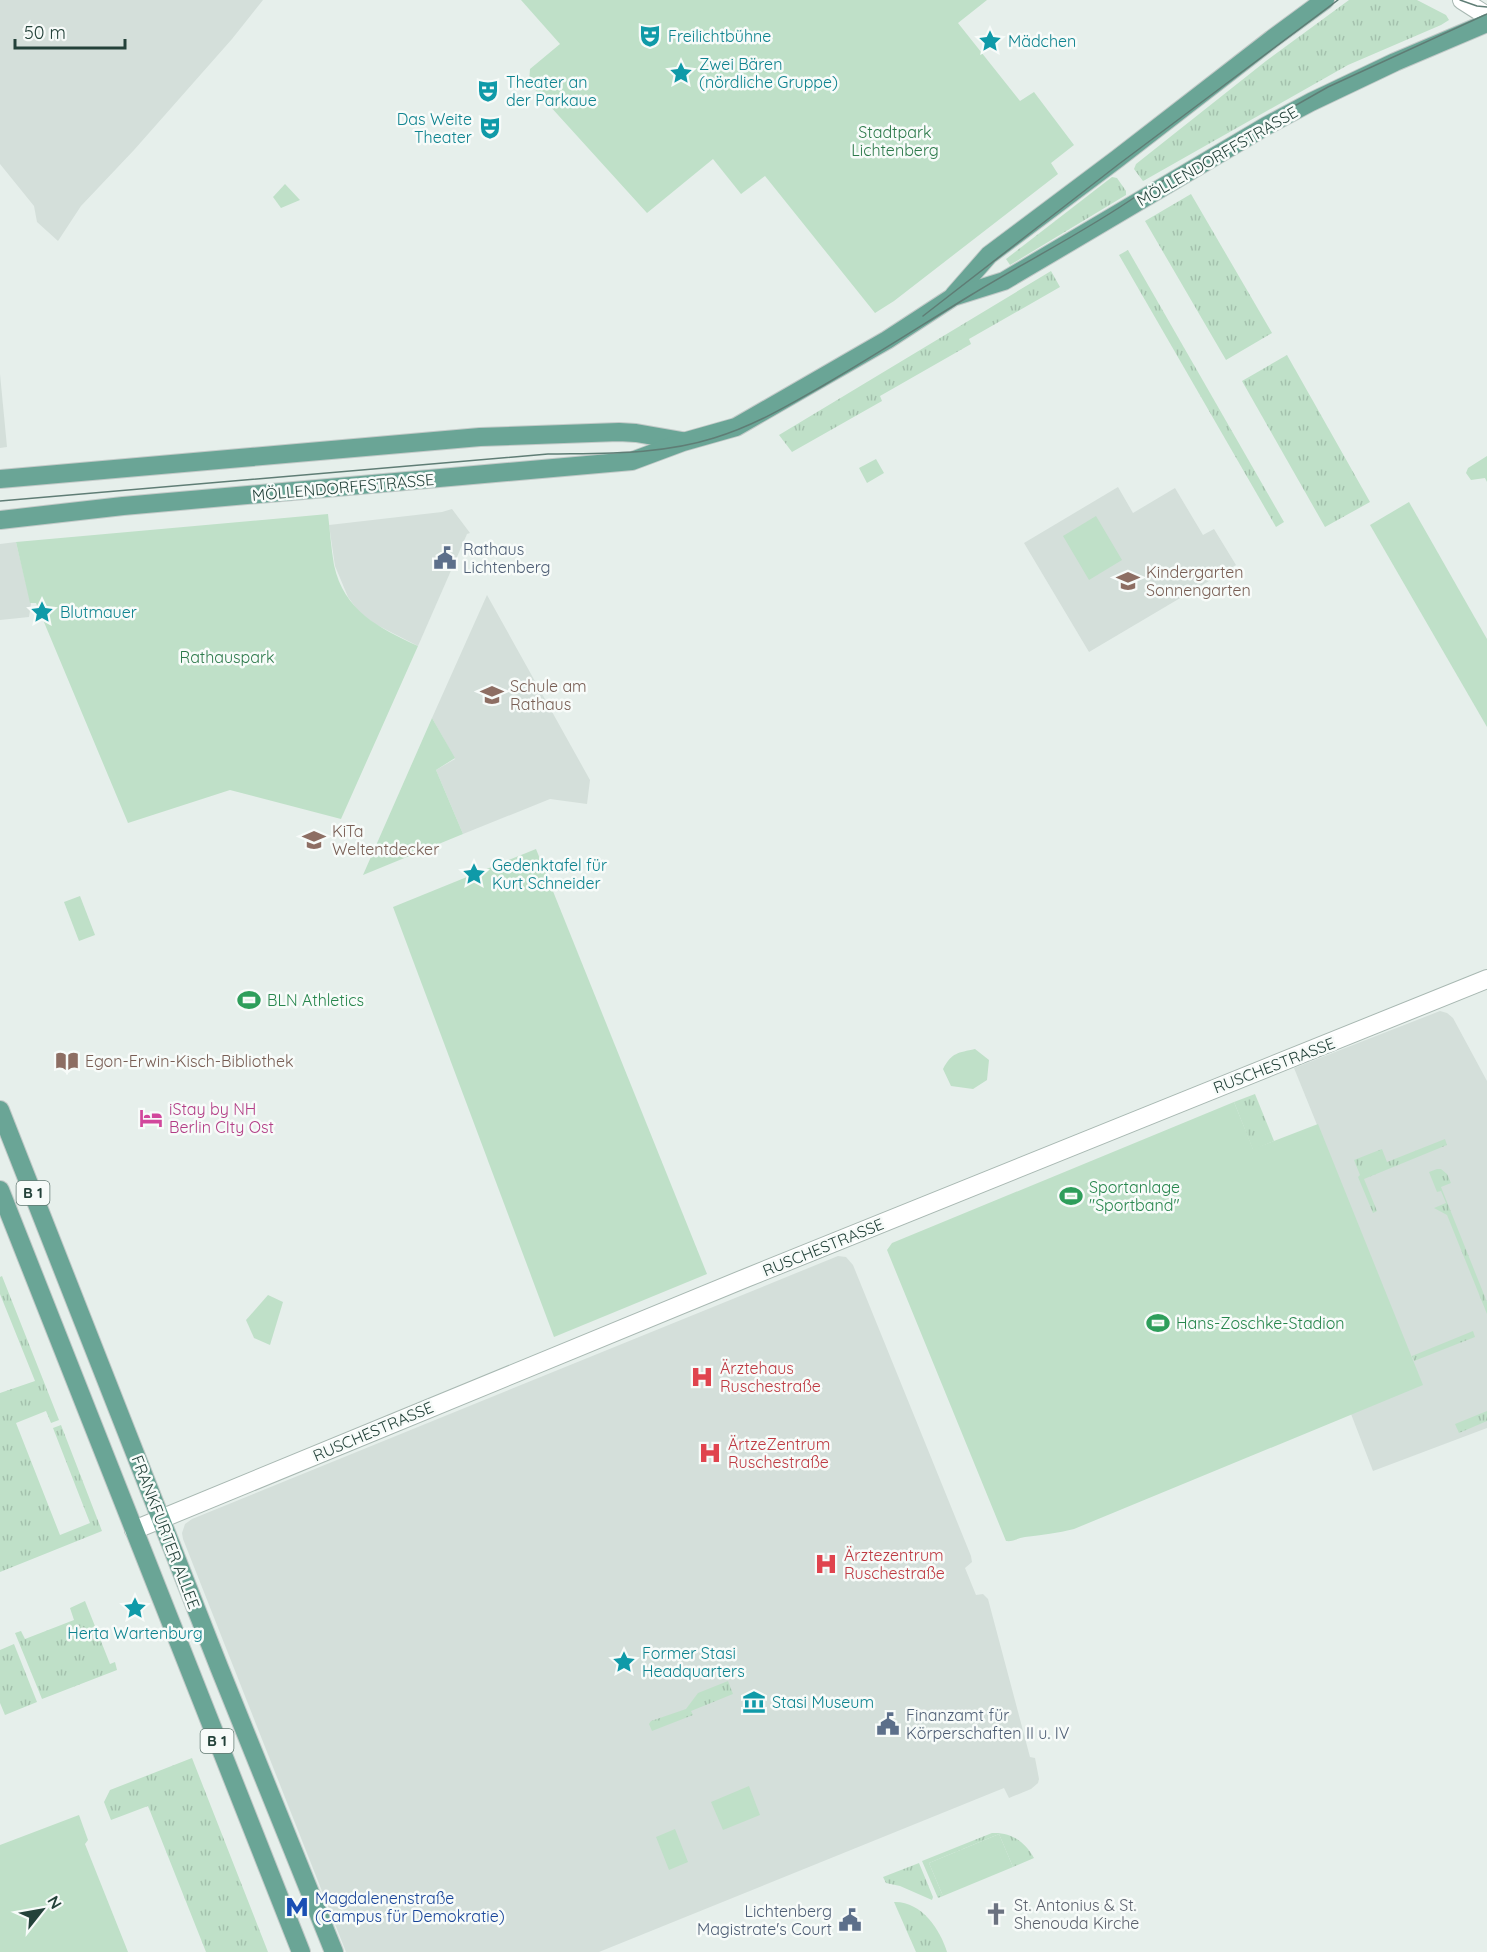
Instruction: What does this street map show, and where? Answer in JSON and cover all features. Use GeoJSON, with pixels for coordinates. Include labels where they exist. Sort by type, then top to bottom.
{"type":"FeatureCollection","features":[{"type":"Feature","properties":{"kind":"main road","name":"MÖLLENDORFFSTRASSE"},"geometry":{"type":"LineString","coordinates":[[953,297],[989,255],[1325,0]]}},
{"type":"Feature","properties":{"kind":"main road","name":"MÖLLENDORFFSTRASSE"},"geometry":{"type":"LineString","coordinates":[[0,520],[123,506],[632,461],[683,442],[736,427],[887,340],[953,297],[1004,281],[1204,161],[1311,102],[1395,62],[1487,23]]}},
{"type":"Feature","properties":{"kind":"main road","name":"MÖLLENDORFFSTRASSE"},"geometry":{"type":"LineString","coordinates":[[0,479],[480,437],[618,432],[683,442]]}},
{"type":"Feature","properties":{"kind":"main road","name":"FRANKFURTER ALLEE"},"geometry":{"type":"LineString","coordinates":[[0,1110],[334,1952]]}},
{"type":"Feature","properties":{"kind":"main road","name":"FRANKFURTER ALLEE"},"geometry":{"type":"LineString","coordinates":[[0,1190],[301,1952]]}},
{"type":"Feature","properties":{"kind":"street"},"geometry":{"type":"LineString","coordinates":[[1462,0],[1487,16]]}},
{"type":"Feature","properties":{"kind":"street","name":"RUSCHESTRASSE"},"geometry":{"type":"LineString","coordinates":[[134,1530],[746,1278],[1487,979]]}},
{"type":"Feature","properties":{"kind":"shaded area"},"geometry":{"type":"Polygon","coordinates":[[[0,0],[263,0],[232,39],[134,150],[81,206],[58,241],[37,222],[34,206],[0,164],[0,0]]]}},
{"type":"Feature","properties":{"kind":"shaded area"},"geometry":{"type":"Polygon","coordinates":[[[0,374],[7,447],[0,448],[0,374]]]}},
{"type":"Feature","properties":{"kind":"shaded area","name":"Kindergarten Sonnengarten"},"geometry":{"type":"Polygon","coordinates":[[[1118,487],[1133,513],[1175,488],[1203,535],[1214,529],[1236,565],[1089,652],[1024,543],[1118,487]]]}},
{"type":"Feature","properties":{"kind":"shaded area"},"geometry":{"type":"Polygon","coordinates":[[[452,509],[470,533],[467,534],[418,646],[375,624],[359,612],[348,597],[335,566],[329,525],[452,509]]]}},
{"type":"Feature","properties":{"kind":"shaded area"},"geometry":{"type":"Polygon","coordinates":[[[16,542],[31,604],[29,617],[0,620],[0,544],[16,542]]]}},
{"type":"Feature","properties":{"kind":"shaded area","name":"Schule am Rathaus"},"geometry":{"type":"Polygon","coordinates":[[[487,595],[590,780],[587,804],[550,799],[463,834],[436,770],[455,759],[432,718],[487,595]]]}},
{"type":"Feature","properties":{"kind":"shaded area"},"geometry":{"type":"Polygon","coordinates":[[[1440,1011],[1453,1018],[1487,1081],[1487,1428],[1373,1471],[1351,1414],[1422,1384],[1294,1068],[1440,1011]]]}},
{"type":"Feature","properties":{"kind":"shaded area","name":"Former Stasi Headquarters"},"geometry":{"type":"Polygon","coordinates":[[[838,1256],[846,1257],[853,1265],[971,1556],[972,1562],[965,1568],[976,1595],[983,1594],[988,1599],[1030,1757],[1035,1758],[1038,1783],[1031,1789],[1009,1798],[1004,1788],[599,1952],[346,1952],[183,1539],[185,1524],[192,1519],[838,1256]]]}},
{"type":"Feature","properties":{"kind":"green space","name":"Stadtpark Lichtenberg"},"geometry":{"type":"Polygon","coordinates":[[[521,0],[987,0],[958,23],[1020,101],[1034,92],[1074,145],[1051,163],[1058,174],[894,301],[875,313],[765,176],[741,194],[713,159],[647,213],[529,83],[530,69],[560,44],[521,0]]]}},
{"type":"Feature","properties":{"kind":"green space"},"geometry":{"type":"Polygon","coordinates":[[[1349,0],[1417,0],[1446,15],[1449,20],[1348,65],[1143,181],[1134,169],[1136,164],[1266,61],[1349,0]]]}},
{"type":"Feature","properties":{"kind":"green space"},"geometry":{"type":"Polygon","coordinates":[[[1112,177],[1117,178],[1126,191],[1126,195],[1010,265],[1006,259],[1112,177]]]}},
{"type":"Feature","properties":{"kind":"green space"},"geometry":{"type":"Polygon","coordinates":[[[285,184],[300,200],[281,208],[273,197],[285,184]]]}},
{"type":"Feature","properties":{"kind":"green space"},"geometry":{"type":"Polygon","coordinates":[[[1191,194],[1272,333],[1226,360],[1145,221],[1191,194]]]}},
{"type":"Feature","properties":{"kind":"green space"},"geometry":{"type":"Polygon","coordinates":[[[1128,250],[1284,522],[1276,527],[1119,255],[1128,250]]]}},
{"type":"Feature","properties":{"kind":"green space"},"geometry":{"type":"Polygon","coordinates":[[[1051,271],[1060,287],[969,339],[971,344],[880,396],[882,401],[792,452],[779,435],[1051,271]]]}},
{"type":"Feature","properties":{"kind":"green space"},"geometry":{"type":"Polygon","coordinates":[[[1287,355],[1370,502],[1325,527],[1242,381],[1287,355]]]}},
{"type":"Feature","properties":{"kind":"green space"},"geometry":{"type":"Polygon","coordinates":[[[1487,456],[1487,482],[1485,478],[1471,480],[1466,473],[1468,468],[1487,456]]]}},
{"type":"Feature","properties":{"kind":"green space"},"geometry":{"type":"Polygon","coordinates":[[[876,459],[884,473],[867,483],[859,468],[876,459]]]}},
{"type":"Feature","properties":{"kind":"green space"},"geometry":{"type":"Polygon","coordinates":[[[1409,502],[1487,639],[1487,727],[1370,525],[1409,502]]]}},
{"type":"Feature","properties":{"kind":"green space","name":"Rathauspark"},"geometry":{"type":"Polygon","coordinates":[[[328,514],[334,565],[346,595],[365,616],[377,625],[418,646],[341,819],[230,790],[128,823],[36,603],[30,603],[16,542],[328,514]]]}},
{"type":"Feature","properties":{"kind":"green space"},"geometry":{"type":"Polygon","coordinates":[[[1096,516],[1122,560],[1089,580],[1063,536],[1096,516]]]}},
{"type":"Feature","properties":{"kind":"green space"},"geometry":{"type":"Polygon","coordinates":[[[432,718],[455,758],[436,770],[463,834],[363,875],[432,718]]]}},
{"type":"Feature","properties":{"kind":"green space"},"geometry":{"type":"Polygon","coordinates":[[[536,849],[707,1274],[554,1337],[393,907],[536,849]]]}},
{"type":"Feature","properties":{"kind":"green space"},"geometry":{"type":"Polygon","coordinates":[[[80,896],[95,935],[79,941],[64,902],[80,896]]]}},
{"type":"Feature","properties":{"kind":"green space"},"geometry":{"type":"Polygon","coordinates":[[[975,1049],[989,1060],[987,1080],[973,1089],[951,1086],[943,1069],[946,1063],[956,1054],[975,1049]]]}},
{"type":"Feature","properties":{"kind":"green space"},"geometry":{"type":"Polygon","coordinates":[[[1255,1094],[1274,1141],[1253,1150],[1234,1102],[1255,1094]]]}},
{"type":"Feature","properties":{"kind":"green space","name":"Hans-Zoschke-Stadion"},"geometry":{"type":"Polygon","coordinates":[[[1234,1102],[1253,1149],[1318,1124],[1423,1385],[1074,1529],[1006,1541],[887,1250],[892,1243],[1234,1102]]]}},
{"type":"Feature","properties":{"kind":"green space"},"geometry":{"type":"Polygon","coordinates":[[[1445,1139],[1447,1145],[1364,1179],[1377,1211],[1373,1213],[1358,1177],[1360,1175],[1354,1160],[1382,1149],[1387,1162],[1445,1139]]]}},
{"type":"Feature","properties":{"kind":"green space"},"geometry":{"type":"Polygon","coordinates":[[[1437,1169],[1447,1174],[1451,1183],[1441,1187],[1487,1302],[1487,1314],[1447,1215],[1434,1208],[1446,1203],[1441,1191],[1437,1192],[1429,1172],[1437,1169]]]}},
{"type":"Feature","properties":{"kind":"green space"},"geometry":{"type":"Polygon","coordinates":[[[2,1276],[59,1420],[51,1423],[46,1411],[16,1423],[60,1535],[90,1523],[53,1428],[61,1425],[102,1531],[0,1572],[0,1393],[35,1381],[0,1294],[0,1277],[2,1276]]]}},
{"type":"Feature","properties":{"kind":"green space"},"geometry":{"type":"Polygon","coordinates":[[[268,1295],[283,1302],[270,1345],[254,1338],[246,1320],[268,1295]]]}},
{"type":"Feature","properties":{"kind":"green space"},"geometry":{"type":"Polygon","coordinates":[[[1473,1331],[1475,1337],[1414,1361],[1412,1356],[1473,1331]]]}},
{"type":"Feature","properties":{"kind":"green space"},"geometry":{"type":"Polygon","coordinates":[[[1487,1411],[1487,1421],[1459,1433],[1455,1424],[1487,1411]]]}},
{"type":"Feature","properties":{"kind":"green space"},"geometry":{"type":"Polygon","coordinates":[[[85,1601],[110,1664],[115,1662],[117,1670],[42,1699],[15,1633],[21,1631],[25,1639],[74,1620],[70,1608],[85,1601]]]}},
{"type":"Feature","properties":{"kind":"green space"},"geometry":{"type":"Polygon","coordinates":[[[14,1644],[37,1702],[5,1715],[0,1703],[0,1650],[14,1644]]]}},
{"type":"Feature","properties":{"kind":"green space"},"geometry":{"type":"Polygon","coordinates":[[[728,1681],[733,1694],[691,1711],[693,1715],[652,1731],[649,1724],[651,1721],[686,1709],[698,1693],[728,1681]]]}},
{"type":"Feature","properties":{"kind":"green space"},"geometry":{"type":"Polygon","coordinates":[[[192,1758],[268,1952],[206,1952],[148,1806],[111,1820],[104,1802],[110,1790],[192,1758]]]}},
{"type":"Feature","properties":{"kind":"green space"},"geometry":{"type":"Polygon","coordinates":[[[749,1786],[760,1815],[723,1830],[711,1802],[749,1786]]]}},
{"type":"Feature","properties":{"kind":"green space"},"geometry":{"type":"Polygon","coordinates":[[[79,1815],[88,1840],[85,1844],[128,1952],[0,1952],[0,1845],[79,1815]]]}},
{"type":"Feature","properties":{"kind":"green space"},"geometry":{"type":"Polygon","coordinates":[[[675,1829],[688,1862],[669,1870],[656,1837],[675,1829]]]}},
{"type":"Feature","properties":{"kind":"green space"},"geometry":{"type":"Polygon","coordinates":[[[992,1833],[1006,1834],[1012,1836],[1026,1847],[1034,1858],[1013,1867],[999,1834],[929,1863],[943,1896],[938,1898],[922,1861],[992,1833]]]}},
{"type":"Feature","properties":{"kind":"green space"},"geometry":{"type":"Polygon","coordinates":[[[999,1834],[1013,1867],[943,1896],[929,1863],[999,1834]]]}},
{"type":"Feature","properties":{"kind":"green space"},"geometry":{"type":"Polygon","coordinates":[[[919,1863],[933,1897],[932,1900],[900,1886],[886,1883],[883,1877],[919,1863]]]}},
{"type":"Feature","properties":{"kind":"green space"},"geometry":{"type":"Polygon","coordinates":[[[894,1902],[913,1906],[921,1911],[940,1934],[947,1952],[916,1952],[894,1902]]]}},
{"type":"Feature","properties":{"kind":"tram line"},"geometry":{"type":"LineString","coordinates":[[923,316],[1119,164],[1338,0]]}},
{"type":"Feature","properties":{"kind":"tram line"},"geometry":{"type":"LineString","coordinates":[[1460,0],[1487,7]]}},
{"type":"Feature","properties":{"kind":"tram line"},"geometry":{"type":"LineString","coordinates":[[0,501],[548,454],[653,450],[694,444],[714,438],[757,421],[811,393],[1138,195],[1328,87],[1487,14]]}},
{"type":"Feature","properties":{"kind":"place","name":"Freilichtbühne"},"geometry":{"type":"Point","coordinates":[650,36]}},
{"type":"Feature","properties":{"kind":"place","name":"Mädchen"},"geometry":{"type":"Point","coordinates":[990,41]}},
{"type":"Feature","properties":{"kind":"place","name":"Zwei Bären (nördliche Gruppe)"},"geometry":{"type":"Point","coordinates":[681,73]}},
{"type":"Feature","properties":{"kind":"place","name":"Theater an der Parkaue"},"geometry":{"type":"Point","coordinates":[488,91]}},
{"type":"Feature","properties":{"kind":"place","name":"Das Weite Theater"},"geometry":{"type":"Point","coordinates":[490,128]}},
{"type":"Feature","properties":{"kind":"place","name":"Rathaus Lichtenberg"},"geometry":{"type":"Point","coordinates":[445,558]}},
{"type":"Feature","properties":{"kind":"place","name":"Kindergarten Sonnengarten"},"geometry":{"type":"Point","coordinates":[1128,581]}},
{"type":"Feature","properties":{"kind":"place","name":"Blutmauer"},"geometry":{"type":"Point","coordinates":[42,612]}},
{"type":"Feature","properties":{"kind":"place","name":"Schule am Rathaus"},"geometry":{"type":"Point","coordinates":[492,695]}},
{"type":"Feature","properties":{"kind":"place","name":"KiTa Weltentdecker"},"geometry":{"type":"Point","coordinates":[314,840]}},
{"type":"Feature","properties":{"kind":"place","name":"Gedenktafel für Kurt Schneider"},"geometry":{"type":"Point","coordinates":[474,874]}},
{"type":"Feature","properties":{"kind":"place","name":"BLN Athletics"},"geometry":{"type":"Point","coordinates":[249,1000]}},
{"type":"Feature","properties":{"kind":"place","name":"Egon-Erwin-Kisch-Bibliothek"},"geometry":{"type":"Point","coordinates":[67,1061]}},
{"type":"Feature","properties":{"kind":"place","name":"iStay by NH Berlin CIty Ost"},"geometry":{"type":"Point","coordinates":[151,1118]}},
{"type":"Feature","properties":{"kind":"place","name":"Sportanlage \"Sportband\""},"geometry":{"type":"Point","coordinates":[1071,1196]}},
{"type":"Feature","properties":{"kind":"place","name":"Hans-Zoschke-Stadion"},"geometry":{"type":"Point","coordinates":[1158,1323]}},
{"type":"Feature","properties":{"kind":"place","name":"Ärztehaus Ruschestraße"},"geometry":{"type":"Point","coordinates":[702,1377]}},
{"type":"Feature","properties":{"kind":"place","name":"ÄrtzeZentrum Ruschestraße"},"geometry":{"type":"Point","coordinates":[710,1453]}},
{"type":"Feature","properties":{"kind":"place","name":"Ärztezentrum Ruschestraße"},"geometry":{"type":"Point","coordinates":[826,1564]}},
{"type":"Feature","properties":{"kind":"place","name":"Herta Wartenburg"},"geometry":{"type":"Point","coordinates":[135,1608]}},
{"type":"Feature","properties":{"kind":"place","name":"Former Stasi Headquarters"},"geometry":{"type":"Point","coordinates":[624,1662]}},
{"type":"Feature","properties":{"kind":"place","name":"Stasi Museum"},"geometry":{"type":"Point","coordinates":[754,1702]}},
{"type":"Feature","properties":{"kind":"place","name":"Finanzamt für Körperschaften II u. IV"},"geometry":{"type":"Point","coordinates":[888,1724]}},
{"type":"Feature","properties":{"kind":"place","name":"Magdalenenstraße (Campus für Demokratie)"},"geometry":{"type":"Point","coordinates":[297,1907]}},
{"type":"Feature","properties":{"kind":"place","name":"St. Antonius & St. Shenouda Kirche"},"geometry":{"type":"Point","coordinates":[996,1914]}},
{"type":"Feature","properties":{"kind":"place","name":"Lichtenberg Magistrate's Court"},"geometry":{"type":"Point","coordinates":[850,1920]}}]}
